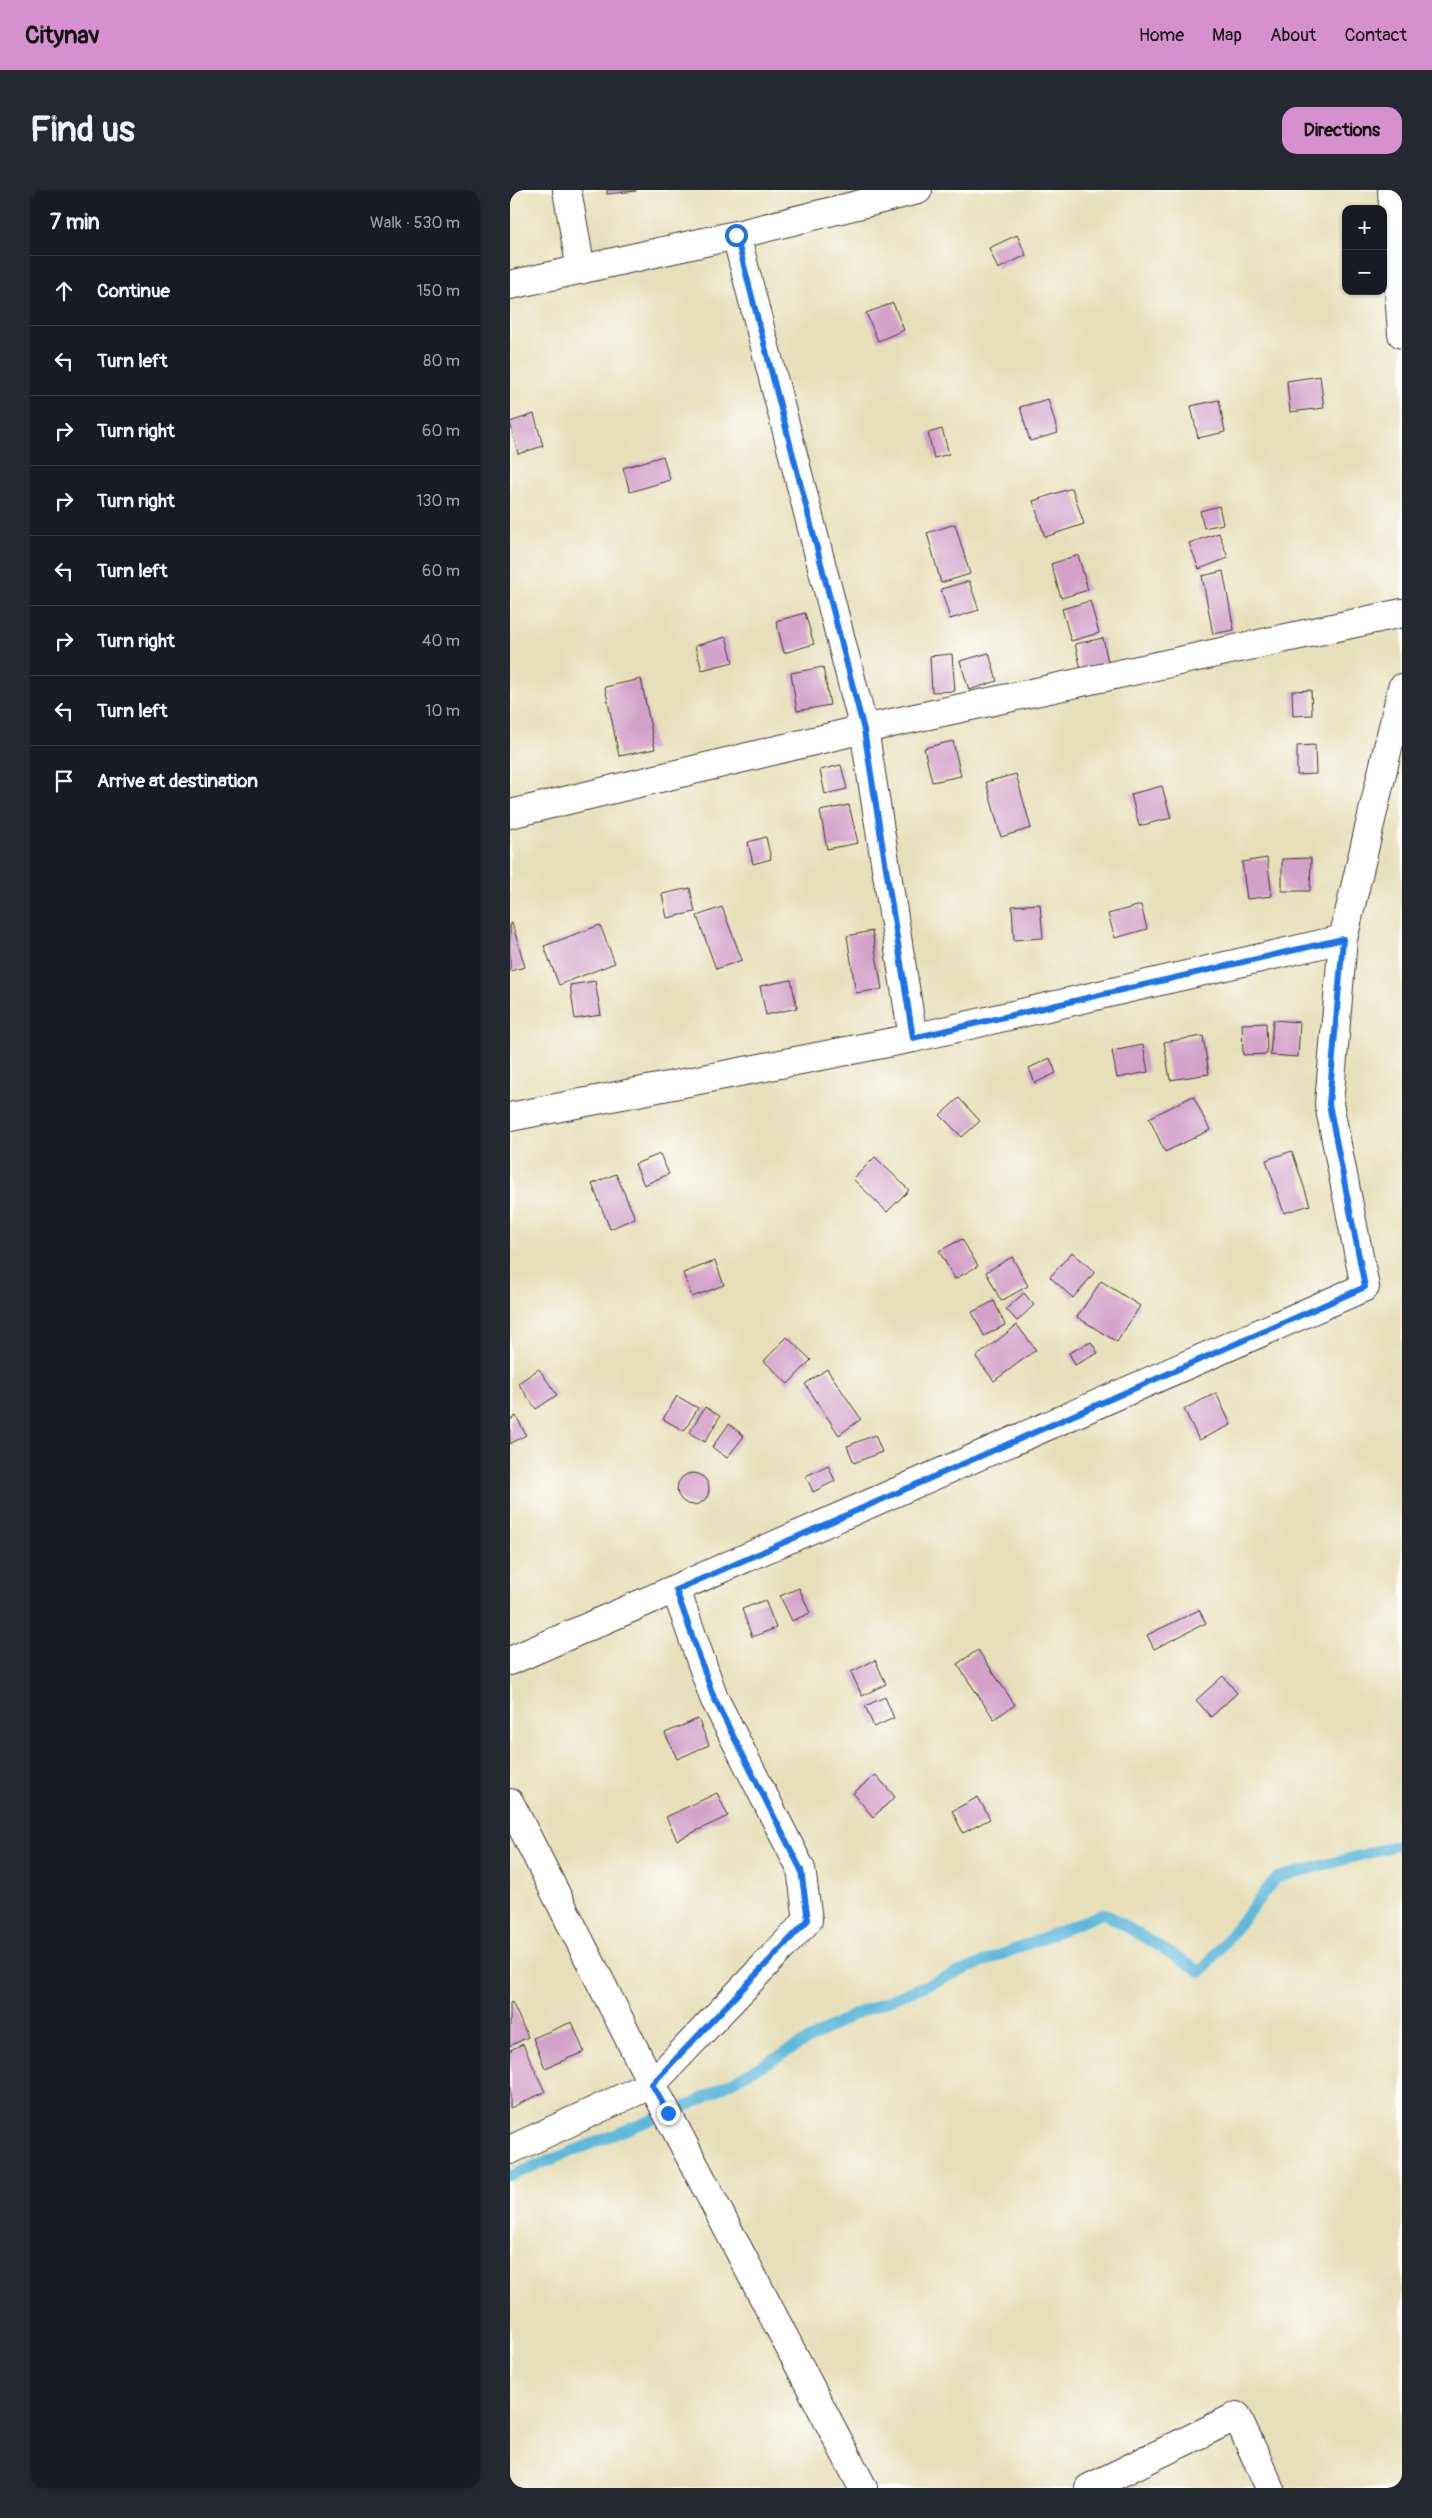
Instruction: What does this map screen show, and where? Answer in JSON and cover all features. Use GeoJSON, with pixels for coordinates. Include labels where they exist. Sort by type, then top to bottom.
{"type":"FeatureCollection","features":[{"type":"Feature","properties":{"kind":"street"},"geometry":{"type":"LineString","coordinates":[[567,190],[581,270]]}},
{"type":"Feature","properties":{"kind":"street"},"geometry":{"type":"LineString","coordinates":[[510,285],[736,235],[918,190]]}},
{"type":"Feature","properties":{"kind":"street"},"geometry":{"type":"LineString","coordinates":[[1392,190],[1402,334]]}},
{"type":"Feature","properties":{"kind":"street"},"geometry":{"type":"LineString","coordinates":[[736,235],[864,730],[913,1038]]}},
{"type":"Feature","properties":{"kind":"street"},"geometry":{"type":"LineString","coordinates":[[510,814],[864,730],[1402,613]]}},
{"type":"Feature","properties":{"kind":"street"},"geometry":{"type":"LineString","coordinates":[[510,1661],[1365,1287],[1329,1104],[1343,939],[1402,688]]}},
{"type":"Feature","properties":{"kind":"street"},"geometry":{"type":"LineString","coordinates":[[510,1117],[913,1038],[1343,939]]}},
{"type":"Feature","properties":{"kind":"street"},"geometry":{"type":"LineString","coordinates":[[510,2150],[652,2084],[808,1920],[801,1870],[714,1698],[676,1590]]}},
{"type":"Feature","properties":{"kind":"street"},"geometry":{"type":"LineString","coordinates":[[510,1803],[652,2084],[863,2488]]}},
{"type":"Feature","properties":{"kind":"street"},"geometry":{"type":"LineString","coordinates":[[1089,2488],[1237,2416],[1270,2488]]}},
{"type":"Feature","properties":{"kind":"building"},"geometry":{"type":"Polygon","coordinates":[[[607,190],[636,190],[636,191],[607,194],[607,190]]]}},
{"type":"Feature","properties":{"kind":"building"},"geometry":{"type":"Polygon","coordinates":[[[1017,235],[1026,255],[998,269],[989,248],[1017,235]]]}},
{"type":"Feature","properties":{"kind":"building"},"geometry":{"type":"Polygon","coordinates":[[[893,303],[904,330],[878,341],[866,313],[893,303]]]}},
{"type":"Feature","properties":{"kind":"building"},"geometry":{"type":"Polygon","coordinates":[[[1320,376],[1324,408],[1290,412],[1287,381],[1320,376]]]}},
{"type":"Feature","properties":{"kind":"building"},"geometry":{"type":"Polygon","coordinates":[[[1048,399],[1058,433],[1030,441],[1020,407],[1048,399]]]}},
{"type":"Feature","properties":{"kind":"building"},"geometry":{"type":"Polygon","coordinates":[[[1219,400],[1225,432],[1198,438],[1191,406],[1219,400]]]}},
{"type":"Feature","properties":{"kind":"building"},"geometry":{"type":"Polygon","coordinates":[[[534,414],[543,446],[518,454],[510,422],[534,414]]]}},
{"type":"Feature","properties":{"kind":"building"},"geometry":{"type":"Polygon","coordinates":[[[942,429],[949,454],[934,458],[928,433],[942,429]]]}},
{"type":"Feature","properties":{"kind":"building"},"geometry":{"type":"Polygon","coordinates":[[[663,456],[670,480],[630,492],[623,468],[663,456]]]}},
{"type":"Feature","properties":{"kind":"building"},"geometry":{"type":"Polygon","coordinates":[[[1072,488],[1084,524],[1045,537],[1033,501],[1072,488]]]}},
{"type":"Feature","properties":{"kind":"building"},"geometry":{"type":"Polygon","coordinates":[[[1219,506],[1223,524],[1204,528],[1200,511],[1219,506]]]}},
{"type":"Feature","properties":{"kind":"building"},"geometry":{"type":"Polygon","coordinates":[[[955,524],[970,574],[941,583],[927,533],[955,524]]]}},
{"type":"Feature","properties":{"kind":"building"},"geometry":{"type":"Polygon","coordinates":[[[1219,533],[1228,558],[1199,569],[1189,543],[1219,533]]]}},
{"type":"Feature","properties":{"kind":"building"},"geometry":{"type":"Polygon","coordinates":[[[1078,555],[1088,590],[1061,598],[1051,564],[1078,555]]]}},
{"type":"Feature","properties":{"kind":"building"},"geometry":{"type":"Polygon","coordinates":[[[1223,571],[1234,630],[1213,634],[1202,576],[1223,571]]]}},
{"type":"Feature","properties":{"kind":"building"},"geometry":{"type":"Polygon","coordinates":[[[969,581],[979,610],[950,619],[941,589],[969,581]]]}},
{"type":"Feature","properties":{"kind":"building"},"geometry":{"type":"Polygon","coordinates":[[[1090,601],[1099,633],[1071,641],[1062,609],[1090,601]]]}},
{"type":"Feature","properties":{"kind":"building"},"geometry":{"type":"Polygon","coordinates":[[[805,613],[814,644],[784,653],[776,621],[805,613]]]}},
{"type":"Feature","properties":{"kind":"building"},"geometry":{"type":"Polygon","coordinates":[[[726,637],[733,662],[702,670],[695,646],[726,637]]]}},
{"type":"Feature","properties":{"kind":"building"},"geometry":{"type":"Polygon","coordinates":[[[1103,638],[1108,662],[1081,669],[1075,644],[1103,638]]]}},
{"type":"Feature","properties":{"kind":"building"},"geometry":{"type":"Polygon","coordinates":[[[989,653],[997,681],[969,690],[960,661],[989,653]]]}},
{"type":"Feature","properties":{"kind":"building"},"geometry":{"type":"Polygon","coordinates":[[[952,654],[955,691],[932,692],[930,656],[952,654]]]}},
{"type":"Feature","properties":{"kind":"building"},"geometry":{"type":"Polygon","coordinates":[[[823,667],[830,705],[797,711],[791,673],[823,667]]]}},
{"type":"Feature","properties":{"kind":"building"},"geometry":{"type":"Polygon","coordinates":[[[641,679],[655,749],[619,756],[605,687],[641,679]]]}},
{"type":"Feature","properties":{"kind":"building"},"geometry":{"type":"Polygon","coordinates":[[[1311,690],[1312,715],[1293,716],[1292,691],[1311,690]]]}},
{"type":"Feature","properties":{"kind":"building"},"geometry":{"type":"Polygon","coordinates":[[[953,741],[961,776],[932,782],[924,748],[953,741]]]}},
{"type":"Feature","properties":{"kind":"building"},"geometry":{"type":"Polygon","coordinates":[[[1315,745],[1316,774],[1297,775],[1297,746],[1315,745]]]}},
{"type":"Feature","properties":{"kind":"building"},"geometry":{"type":"Polygon","coordinates":[[[841,765],[847,789],[825,794],[820,770],[841,765]]]}},
{"type":"Feature","properties":{"kind":"building"},"geometry":{"type":"Polygon","coordinates":[[[1016,774],[1031,828],[1001,837],[986,782],[1016,774]]]}},
{"type":"Feature","properties":{"kind":"building"},"geometry":{"type":"Polygon","coordinates":[[[1162,786],[1171,818],[1139,826],[1131,794],[1162,786]]]}},
{"type":"Feature","properties":{"kind":"building"},"geometry":{"type":"Polygon","coordinates":[[[849,805],[858,843],[827,849],[820,811],[849,805]]]}},
{"type":"Feature","properties":{"kind":"building"},"geometry":{"type":"Polygon","coordinates":[[[766,837],[771,859],[753,864],[748,842],[766,837]]]}},
{"type":"Feature","properties":{"kind":"building"},"geometry":{"type":"Polygon","coordinates":[[[1267,858],[1272,896],[1247,899],[1242,862],[1267,858]]]}},
{"type":"Feature","properties":{"kind":"building"},"geometry":{"type":"Polygon","coordinates":[[[1311,858],[1310,891],[1282,891],[1282,859],[1311,858]]]}},
{"type":"Feature","properties":{"kind":"building"},"geometry":{"type":"Polygon","coordinates":[[[690,888],[695,912],[667,918],[662,894],[690,888]]]}},
{"type":"Feature","properties":{"kind":"building"},"geometry":{"type":"Polygon","coordinates":[[[1040,904],[1043,938],[1014,940],[1012,906],[1040,904]]]}},
{"type":"Feature","properties":{"kind":"building"},"geometry":{"type":"Polygon","coordinates":[[[1141,905],[1147,929],[1115,938],[1108,914],[1141,905]]]}},
{"type":"Feature","properties":{"kind":"building"},"geometry":{"type":"Polygon","coordinates":[[[722,907],[742,960],[716,969],[697,916],[722,907]]]}},
{"type":"Feature","properties":{"kind":"building"},"geometry":{"type":"Polygon","coordinates":[[[510,923],[512,923],[525,967],[510,971],[510,923]]]}},
{"type":"Feature","properties":{"kind":"building"},"geometry":{"type":"Polygon","coordinates":[[[600,925],[615,963],[559,985],[544,946],[600,925]]]}},
{"type":"Feature","properties":{"kind":"building"},"geometry":{"type":"Polygon","coordinates":[[[872,931],[882,989],[856,993],[847,936],[872,931]]]}},
{"type":"Feature","properties":{"kind":"building"},"geometry":{"type":"Polygon","coordinates":[[[791,980],[797,1008],[766,1015],[760,986],[791,980]]]}},
{"type":"Feature","properties":{"kind":"building"},"geometry":{"type":"Polygon","coordinates":[[[595,981],[601,1015],[575,1019],[570,985],[595,981]]]}},
{"type":"Feature","properties":{"kind":"building"},"geometry":{"type":"Polygon","coordinates":[[[1273,1020],[1300,1022],[1298,1057],[1270,1055],[1273,1020]]]}},
{"type":"Feature","properties":{"kind":"building"},"geometry":{"type":"Polygon","coordinates":[[[1266,1023],[1267,1054],[1243,1055],[1242,1024],[1266,1023]]]}},
{"type":"Feature","properties":{"kind":"building"},"geometry":{"type":"Polygon","coordinates":[[[1203,1036],[1209,1074],[1170,1080],[1164,1042],[1203,1036]]]}},
{"type":"Feature","properties":{"kind":"building"},"geometry":{"type":"Polygon","coordinates":[[[1143,1045],[1148,1072],[1117,1078],[1112,1051],[1143,1045]]]}},
{"type":"Feature","properties":{"kind":"building"},"geometry":{"type":"Polygon","coordinates":[[[1050,1058],[1056,1073],[1035,1083],[1029,1068],[1050,1058]]]}},
{"type":"Feature","properties":{"kind":"building"},"geometry":{"type":"Polygon","coordinates":[[[1193,1096],[1210,1130],[1165,1152],[1149,1118],[1193,1096]]]}},
{"type":"Feature","properties":{"kind":"building"},"geometry":{"type":"Polygon","coordinates":[[[959,1098],[980,1121],[962,1137],[940,1115],[959,1098]]]}},
{"type":"Feature","properties":{"kind":"building"},"geometry":{"type":"Polygon","coordinates":[[[1292,1151],[1310,1205],[1284,1213],[1266,1160],[1292,1151]]]}},
{"type":"Feature","properties":{"kind":"building"},"geometry":{"type":"Polygon","coordinates":[[[660,1154],[669,1174],[644,1185],[635,1164],[660,1154]]]}},
{"type":"Feature","properties":{"kind":"building"},"geometry":{"type":"Polygon","coordinates":[[[875,1157],[909,1190],[887,1212],[853,1179],[875,1157]]]}},
{"type":"Feature","properties":{"kind":"building"},"geometry":{"type":"Polygon","coordinates":[[[616,1174],[635,1218],[610,1229],[592,1184],[616,1174]]]}},
{"type":"Feature","properties":{"kind":"building"},"geometry":{"type":"Polygon","coordinates":[[[962,1239],[978,1266],[955,1279],[939,1251],[962,1239]]]}},
{"type":"Feature","properties":{"kind":"building"},"geometry":{"type":"Polygon","coordinates":[[[1072,1252],[1095,1272],[1073,1298],[1050,1277],[1072,1252]]]}},
{"type":"Feature","properties":{"kind":"building"},"geometry":{"type":"Polygon","coordinates":[[[1012,1257],[1028,1286],[1001,1301],[986,1272],[1012,1257]]]}},
{"type":"Feature","properties":{"kind":"building"},"geometry":{"type":"Polygon","coordinates":[[[715,1261],[724,1285],[692,1297],[683,1273],[715,1261]]]}},
{"type":"Feature","properties":{"kind":"building"},"geometry":{"type":"Polygon","coordinates":[[[1101,1281],[1140,1306],[1117,1342],[1077,1317],[1101,1281]]]}},
{"type":"Feature","properties":{"kind":"building"},"geometry":{"type":"Polygon","coordinates":[[[1024,1293],[1034,1305],[1017,1321],[1006,1309],[1024,1293]]]}},
{"type":"Feature","properties":{"kind":"building"},"geometry":{"type":"Polygon","coordinates":[[[994,1301],[1005,1325],[984,1336],[972,1312],[994,1301]]]}},
{"type":"Feature","properties":{"kind":"building"},"geometry":{"type":"Polygon","coordinates":[[[1017,1325],[1036,1350],[994,1381],[976,1357],[1017,1325]]]}},
{"type":"Feature","properties":{"kind":"building"},"geometry":{"type":"Polygon","coordinates":[[[787,1337],[811,1360],[788,1384],[764,1361],[787,1337]]]}},
{"type":"Feature","properties":{"kind":"building"},"geometry":{"type":"Polygon","coordinates":[[[1091,1342],[1098,1353],[1075,1365],[1069,1353],[1091,1342]]]}},
{"type":"Feature","properties":{"kind":"building"},"geometry":{"type":"Polygon","coordinates":[[[539,1369],[557,1395],[536,1409],[518,1383],[539,1369]]]}},
{"type":"Feature","properties":{"kind":"building"},"geometry":{"type":"Polygon","coordinates":[[[827,1369],[861,1419],[839,1435],[805,1384],[827,1369]]]}},
{"type":"Feature","properties":{"kind":"building"},"geometry":{"type":"Polygon","coordinates":[[[1216,1393],[1231,1425],[1199,1440],[1184,1409],[1216,1393]]]}},
{"type":"Feature","properties":{"kind":"building"},"geometry":{"type":"Polygon","coordinates":[[[677,1396],[698,1408],[684,1431],[663,1419],[677,1396]]]}},
{"type":"Feature","properties":{"kind":"building"},"geometry":{"type":"Polygon","coordinates":[[[705,1407],[720,1416],[705,1442],[689,1433],[705,1407]]]}},
{"type":"Feature","properties":{"kind":"building"},"geometry":{"type":"Polygon","coordinates":[[[516,1416],[526,1435],[510,1444],[510,1420],[516,1416]]]}},
{"type":"Feature","properties":{"kind":"building"},"geometry":{"type":"Polygon","coordinates":[[[729,1424],[744,1436],[727,1458],[712,1447],[729,1424]]]}},
{"type":"Feature","properties":{"kind":"building"},"geometry":{"type":"Polygon","coordinates":[[[875,1435],[882,1452],[854,1463],[847,1446],[875,1435]]]}},
{"type":"Feature","properties":{"kind":"building"},"geometry":{"type":"Polygon","coordinates":[[[828,1465],[835,1481],[813,1492],[806,1476],[828,1465]]]}},
{"type":"Feature","properties":{"kind":"building"},"geometry":{"type":"Polygon","coordinates":[[[693,1473],[699,1474],[704,1478],[708,1483],[708,1495],[704,1500],[699,1504],[693,1505],[687,1504],[682,1500],[678,1495],[677,1489],[678,1483],[682,1478],[687,1474],[693,1473]]]}},
{"type":"Feature","properties":{"kind":"building"},"geometry":{"type":"Polygon","coordinates":[[[799,1588],[810,1613],[792,1621],[780,1596],[799,1588]]]}},
{"type":"Feature","properties":{"kind":"building"},"geometry":{"type":"Polygon","coordinates":[[[765,1600],[776,1628],[752,1637],[742,1609],[765,1600]]]}},
{"type":"Feature","properties":{"kind":"building"},"geometry":{"type":"Polygon","coordinates":[[[1199,1610],[1206,1623],[1154,1649],[1147,1635],[1199,1610]]]}},
{"type":"Feature","properties":{"kind":"building"},"geometry":{"type":"Polygon","coordinates":[[[978,1650],[1015,1705],[994,1719],[957,1664],[978,1650]]]}},
{"type":"Feature","properties":{"kind":"building"},"geometry":{"type":"Polygon","coordinates":[[[875,1660],[886,1684],[862,1696],[851,1672],[875,1660]]]}},
{"type":"Feature","properties":{"kind":"building"},"geometry":{"type":"Polygon","coordinates":[[[1223,1676],[1237,1693],[1211,1717],[1196,1700],[1223,1676]]]}},
{"type":"Feature","properties":{"kind":"building"},"geometry":{"type":"Polygon","coordinates":[[[885,1697],[894,1718],[874,1727],[865,1706],[885,1697]]]}},
{"type":"Feature","properties":{"kind":"building"},"geometry":{"type":"Polygon","coordinates":[[[698,1719],[709,1745],[677,1759],[665,1733],[698,1719]]]}},
{"type":"Feature","properties":{"kind":"building"},"geometry":{"type":"Polygon","coordinates":[[[876,1775],[895,1797],[873,1817],[853,1793],[876,1775]]]}},
{"type":"Feature","properties":{"kind":"building"},"geometry":{"type":"Polygon","coordinates":[[[717,1793],[728,1816],[677,1840],[666,1817],[717,1793]]]}},
{"type":"Feature","properties":{"kind":"building"},"geometry":{"type":"Polygon","coordinates":[[[978,1797],[990,1819],[963,1833],[952,1811],[978,1797]]]}},
{"type":"Feature","properties":{"kind":"building"},"geometry":{"type":"Polygon","coordinates":[[[512,2002],[528,2037],[510,2046],[510,2003],[512,2002]]]}},
{"type":"Feature","properties":{"kind":"building"},"geometry":{"type":"Polygon","coordinates":[[[572,2022],[584,2052],[545,2068],[533,2038],[572,2022]]]}},
{"type":"Feature","properties":{"kind":"building"},"geometry":{"type":"Polygon","coordinates":[[[523,2044],[545,2092],[510,2108],[510,2050],[523,2044]]]}},
{"type":"Feature","properties":{"kind":"waterway"},"geometry":{"type":"LineString","coordinates":[[510,2176],[694,2103],[853,2015],[1104,1913],[1201,1972],[1276,1878],[1402,1844]]}},
{"type":"Feature","properties":{"kind":"route"},"geometry":{"type":"LineString","coordinates":[[668,2113],[652,2084],[808,1920],[801,1870],[714,1698],[676,1590],[1365,1287],[1329,1104],[1343,939],[913,1038],[864,730],[736,235]]}}]}
